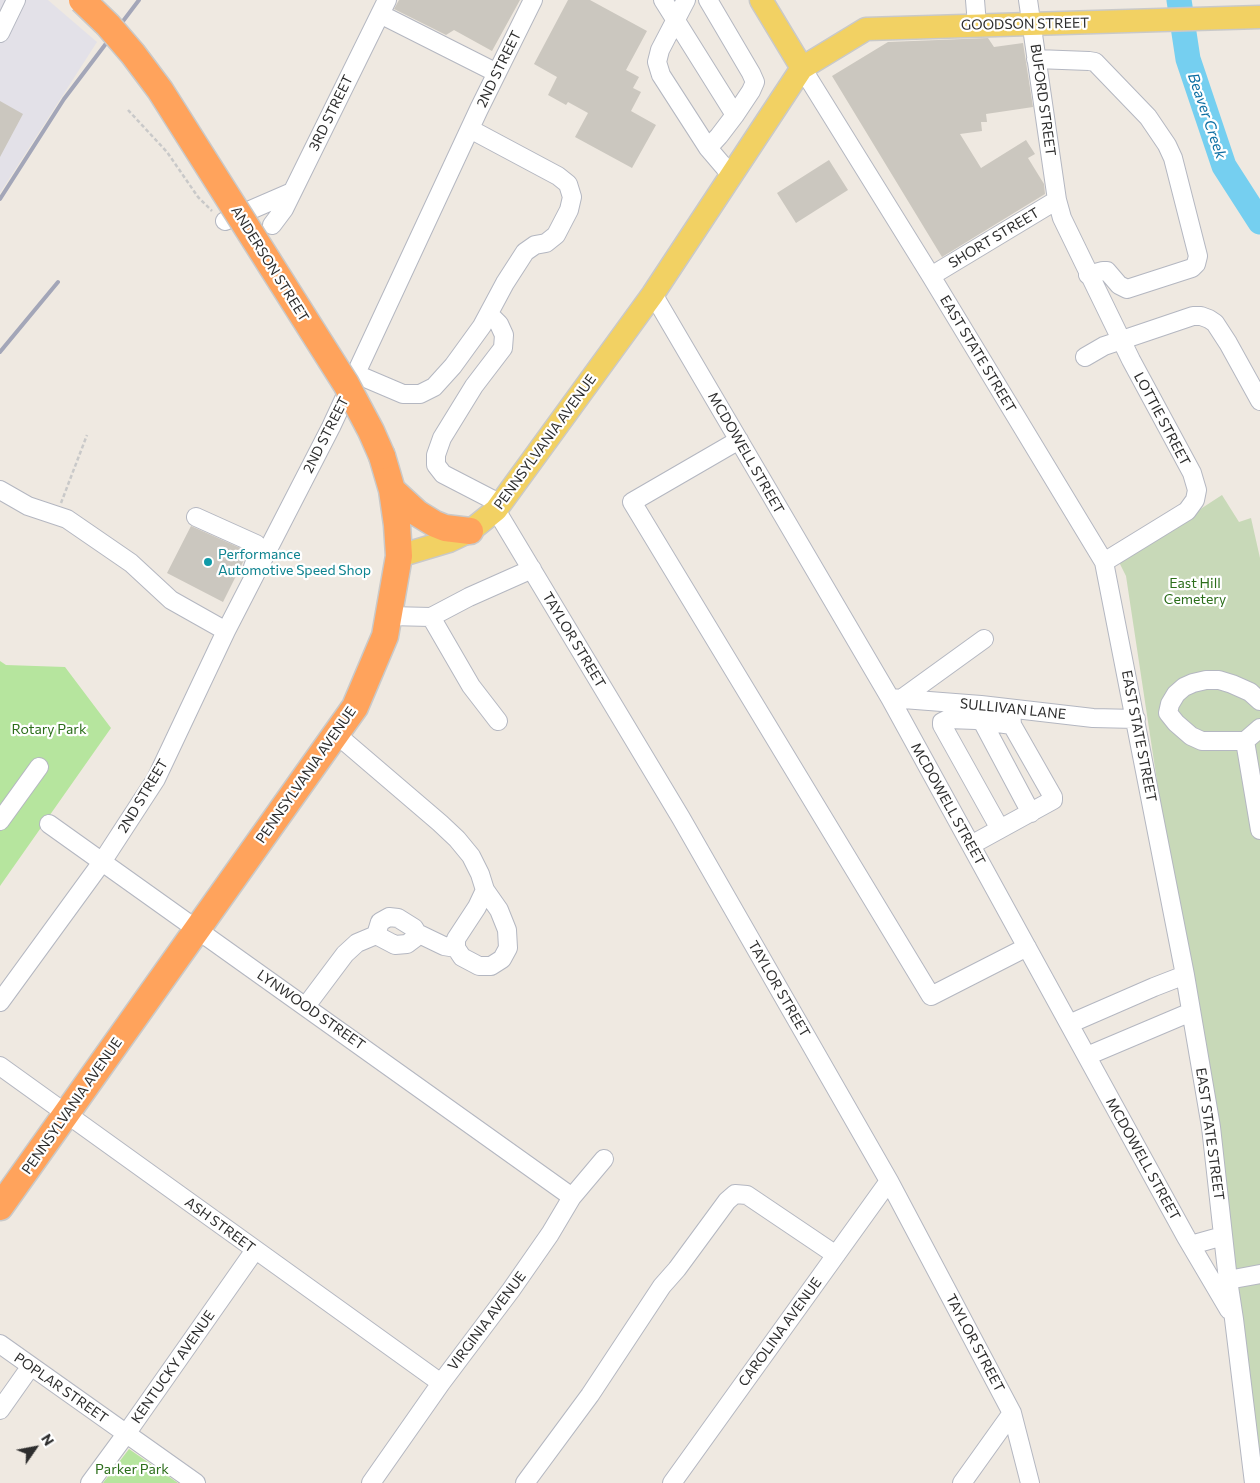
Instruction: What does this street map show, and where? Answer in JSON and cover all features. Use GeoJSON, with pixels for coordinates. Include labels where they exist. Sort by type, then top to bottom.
{"type":"FeatureCollection","features":[{"type":"Feature","properties":{"kind":"highway","name":"ANDERSON STREET"},"geometry":{"type":"LineString","coordinates":[[82,0],[108,25],[133,54],[174,112],[346,384],[372,431],[382,456],[392,490],[399,556]]}},
{"type":"Feature","properties":{"kind":"highway"},"geometry":{"type":"LineString","coordinates":[[392,490],[417,513],[435,524],[445,528],[470,530]]}},
{"type":"Feature","properties":{"kind":"highway","name":"PENNSYLVANIA AVENUE"},"geometry":{"type":"LineString","coordinates":[[0,1208],[355,707],[385,636],[399,556]]}},
{"type":"Feature","properties":{"kind":"main road"},"geometry":{"type":"LineString","coordinates":[[761,0],[802,68]]}},
{"type":"Feature","properties":{"kind":"main road","name":"GOODSON STREET"},"geometry":{"type":"LineString","coordinates":[[802,68],[866,29],[1260,17]]}},
{"type":"Feature","properties":{"kind":"main road","name":"PENNSYLVANIA AVENUE"},"geometry":{"type":"LineString","coordinates":[[399,556],[449,541],[470,530],[498,507],[653,294],[802,68]]}},
{"type":"Feature","properties":{"kind":"street"},"geometry":{"type":"LineString","coordinates":[[0,33],[16,0]]}},
{"type":"Feature","properties":{"kind":"street","name":"2ND STREET"},"geometry":{"type":"LineString","coordinates":[[0,1002],[102,862],[156,778],[220,628],[276,533],[331,427],[533,0]]}},
{"type":"Feature","properties":{"kind":"street"},"geometry":{"type":"LineString","coordinates":[[663,0],[735,115]]}},
{"type":"Feature","properties":{"kind":"street"},"geometry":{"type":"LineString","coordinates":[[686,0],[660,50],[657,62],[661,76],[708,148],[731,174]]}},
{"type":"Feature","properties":{"kind":"street"},"geometry":{"type":"LineString","coordinates":[[708,0],[752,73],[755,82],[752,91],[735,115],[720,136],[708,148]]}},
{"type":"Feature","properties":{"kind":"street"},"geometry":{"type":"LineString","coordinates":[[975,0],[977,25]]}},
{"type":"Feature","properties":{"kind":"street","name":"BUFORD STREET"},"geometry":{"type":"LineString","coordinates":[[1028,0],[1057,200]]}},
{"type":"Feature","properties":{"kind":"street"},"geometry":{"type":"LineString","coordinates":[[384,7],[497,73]]}},
{"type":"Feature","properties":{"kind":"street","name":"3RD STREET"},"geometry":{"type":"LineString","coordinates":[[272,224],[284,209],[384,7]]}},
{"type":"Feature","properties":{"kind":"street"},"geometry":{"type":"LineString","coordinates":[[1036,59],[1089,60],[1095,62],[1148,117],[1164,140],[1173,158],[1198,256],[1196,264],[1192,268],[1126,289],[1119,285],[1107,271],[1103,270],[1088,274]]}},
{"type":"Feature","properties":{"kind":"street","name":"EAST STATE STREET"},"geometry":{"type":"LineString","coordinates":[[802,68],[931,276],[1104,562],[1185,975],[1210,1127],[1254,1483]]}},
{"type":"Feature","properties":{"kind":"street"},"geometry":{"type":"LineString","coordinates":[[356,374],[403,394],[420,394],[434,387],[453,366],[482,326],[505,283],[525,252],[535,244],[546,243],[556,235],[569,210],[572,197],[568,184],[558,176],[470,130]]}},
{"type":"Feature","properties":{"kind":"street"},"geometry":{"type":"LineString","coordinates":[[225,221],[292,192]]}},
{"type":"Feature","properties":{"kind":"street","name":"LOTTIE STREET"},"geometry":{"type":"LineString","coordinates":[[1057,200],[1070,236],[1088,274],[1151,400],[1192,473],[1197,490],[1195,500],[1187,511],[1104,562]]}},
{"type":"Feature","properties":{"kind":"street","name":"SHORT STREET"},"geometry":{"type":"LineString","coordinates":[[931,276],[1057,200]]}},
{"type":"Feature","properties":{"kind":"street","name":"MCDOWELL STREET"},"geometry":{"type":"LineString","coordinates":[[653,294],[738,440],[896,698],[971,845],[1191,1245],[1234,1319]]}},
{"type":"Feature","properties":{"kind":"street"},"geometry":{"type":"LineString","coordinates":[[489,314],[499,324],[504,335],[503,348],[474,386],[442,438],[436,455],[436,465],[443,474],[498,507]]}},
{"type":"Feature","properties":{"kind":"street"},"geometry":{"type":"LineString","coordinates":[[1084,357],[1104,346],[1193,316],[1201,316],[1215,323],[1260,401]]}},
{"type":"Feature","properties":{"kind":"street"},"geometry":{"type":"LineString","coordinates":[[738,440],[632,502],[931,996],[1027,947]]}},
{"type":"Feature","properties":{"kind":"street"},"geometry":{"type":"LineString","coordinates":[[0,490],[28,506],[67,519],[131,563],[171,600],[220,628],[230,606],[252,570],[258,554],[256,544]]}},
{"type":"Feature","properties":{"kind":"street","name":"TAYLOR STREET"},"geometry":{"type":"LineString","coordinates":[[498,507],[532,569],[681,818],[889,1181],[1012,1413],[1030,1483]]}},
{"type":"Feature","properties":{"kind":"street"},"geometry":{"type":"LineString","coordinates":[[196,517],[256,544]]}},
{"type":"Feature","properties":{"kind":"street"},"geometry":{"type":"LineString","coordinates":[[256,544],[276,533]]}},
{"type":"Feature","properties":{"kind":"street"},"geometry":{"type":"LineString","coordinates":[[389,616],[431,617],[469,597],[532,569]]}},
{"type":"Feature","properties":{"kind":"street"},"geometry":{"type":"LineString","coordinates":[[431,617],[471,686],[498,721]]}},
{"type":"Feature","properties":{"kind":"street"},"geometry":{"type":"LineString","coordinates":[[896,698],[984,639]]}},
{"type":"Feature","properties":{"kind":"street"},"geometry":{"type":"LineString","coordinates":[[1260,701],[1250,692],[1232,684],[1219,680],[1206,680],[1184,687],[1176,694],[1170,704],[1168,713],[1191,736],[1202,741],[1245,742],[1260,728]]}},
{"type":"Feature","properties":{"kind":"street","name":"SULLIVAN LANE"},"geometry":{"type":"LineString","coordinates":[[896,698],[980,705],[1012,717],[1136,719]]}},
{"type":"Feature","properties":{"kind":"street"},"geometry":{"type":"LineString","coordinates":[[971,845],[1051,802],[1053,797],[1012,717],[982,721],[948,719],[942,722],[1000,829]]}},
{"type":"Feature","properties":{"kind":"street"},"geometry":{"type":"LineString","coordinates":[[982,721],[1031,813]]}},
{"type":"Feature","properties":{"kind":"street"},"geometry":{"type":"LineString","coordinates":[[336,734],[457,839],[471,856],[485,890],[499,910],[507,930],[508,948],[502,959],[491,966],[479,966],[462,957],[456,948],[456,939],[477,907],[485,890]]}},
{"type":"Feature","properties":{"kind":"street"},"geometry":{"type":"LineString","coordinates":[[1245,742],[1256,788],[1260,830]]}},
{"type":"Feature","properties":{"kind":"street"},"geometry":{"type":"LineString","coordinates":[[0,821],[39,767]]}},
{"type":"Feature","properties":{"kind":"street","name":"LYNWOOD STREET"},"geometry":{"type":"LineString","coordinates":[[49,824],[572,1196]]}},
{"type":"Feature","properties":{"kind":"street"},"geometry":{"type":"LineString","coordinates":[[376,935],[380,922],[389,916],[398,918],[414,928],[417,933],[444,946],[456,948]]}},
{"type":"Feature","properties":{"kind":"street"},"geometry":{"type":"LineString","coordinates":[[376,935],[395,945],[407,944],[415,938],[417,933]]}},
{"type":"Feature","properties":{"kind":"street"},"geometry":{"type":"LineString","coordinates":[[306,1006],[345,954],[357,943],[376,935]]}},
{"type":"Feature","properties":{"kind":"street"},"geometry":{"type":"LineString","coordinates":[[1069,1024],[1185,975]]}},
{"type":"Feature","properties":{"kind":"street"},"geometry":{"type":"LineString","coordinates":[[1087,1056],[1191,1012]]}},
{"type":"Feature","properties":{"kind":"street","name":"ASH STREET"},"geometry":{"type":"LineString","coordinates":[[0,1066],[441,1383]]}},
{"type":"Feature","properties":{"kind":"street","name":"VIRGINIA AVENUE"},"geometry":{"type":"LineString","coordinates":[[371,1483],[441,1383],[511,1290],[550,1234],[572,1196],[604,1159]]}},
{"type":"Feature","properties":{"kind":"street","name":"CAROLINA AVENUE"},"geometry":{"type":"LineString","coordinates":[[672,1483],[889,1181]]}},
{"type":"Feature","properties":{"kind":"street"},"geometry":{"type":"LineString","coordinates":[[525,1483],[590,1395],[662,1286],[677,1269],[727,1201],[735,1194],[747,1195],[836,1255]]}},
{"type":"Feature","properties":{"kind":"street"},"geometry":{"type":"LineString","coordinates":[[1191,1245],[1223,1236]]}},
{"type":"Feature","properties":{"kind":"street","name":"KENTUCKY AVENUE"},"geometry":{"type":"LineString","coordinates":[[90,1483],[255,1250]]}},
{"type":"Feature","properties":{"kind":"street"},"geometry":{"type":"LineString","coordinates":[[1228,1280],[1260,1274]]}},
{"type":"Feature","properties":{"kind":"street","name":"POPLAR STREET"},"geometry":{"type":"LineString","coordinates":[[0,1344],[196,1483]]}},
{"type":"Feature","properties":{"kind":"street"},"geometry":{"type":"LineString","coordinates":[[0,1410],[31,1366]]}},
{"type":"Feature","properties":{"kind":"street"},"geometry":{"type":"LineString","coordinates":[[962,1483],[1012,1413]]}},
{"type":"Feature","properties":{"kind":"path"},"geometry":{"type":"LineString","coordinates":[[128,110],[167,152],[198,197],[208,208],[225,221]]}},
{"type":"Feature","properties":{"kind":"path"},"geometry":{"type":"LineString","coordinates":[[53,514],[60,506],[87,435]]}},
{"type":"Feature","properties":{"kind":"shaded area"},"geometry":{"type":"Polygon","coordinates":[[[0,0],[48,0],[97,42],[0,193],[0,0]]]}},
{"type":"Feature","properties":{"kind":"green space","name":"East Hill Cemetery"},"geometry":{"type":"Polygon","coordinates":[[[1222,495],[1239,522],[1251,518],[1260,558],[1260,1463],[1126,576],[1119,562],[1222,495]]]}},
{"type":"Feature","properties":{"kind":"green space","name":"Rotary Park"},"geometry":{"type":"Polygon","coordinates":[[[0,661],[6,665],[65,667],[111,728],[0,886],[0,661]]]}},
{"type":"Feature","properties":{"kind":"green space","name":"Parker Park"},"geometry":{"type":"Polygon","coordinates":[[[129,1449],[178,1483],[103,1483],[129,1449]]]}},
{"type":"Feature","properties":{"kind":"building"},"geometry":{"type":"Polygon","coordinates":[[[399,0],[520,0],[492,51],[454,30],[446,35],[394,9],[399,0]]]}},
{"type":"Feature","properties":{"kind":"building"},"geometry":{"type":"Polygon","coordinates":[[[568,0],[590,0],[647,31],[626,70],[639,77],[633,88],[641,92],[631,111],[656,125],[632,168],[575,137],[588,113],[568,102],[566,105],[548,95],[557,77],[534,64],[568,0]]]}},
{"type":"Feature","properties":{"kind":"building"},"geometry":{"type":"Polygon","coordinates":[[[988,38],[994,47],[1023,43],[1033,107],[986,114],[987,122],[981,122],[982,131],[960,134],[981,168],[1026,140],[1035,154],[1028,158],[1044,184],[1045,194],[942,257],[832,76],[888,42],[988,38]]]}},
{"type":"Feature","properties":{"kind":"building"},"geometry":{"type":"Polygon","coordinates":[[[0,101],[23,114],[0,157],[0,101]]]}},
{"type":"Feature","properties":{"kind":"building"},"geometry":{"type":"Polygon","coordinates":[[[829,160],[848,190],[796,223],[777,193],[829,160]]]}},
{"type":"Feature","properties":{"kind":"building","name":"Performance Automotive Speed Shop"},"geometry":{"type":"Polygon","coordinates":[[[191,526],[247,551],[223,602],[167,573],[191,526]]]}},
{"type":"Feature","properties":{"kind":"waterway","name":"Beaver Creek"},"geometry":{"type":"LineString","coordinates":[[1179,0],[1188,59],[1224,166],[1260,222]]}},
{"type":"Feature","properties":{"kind":"railway"},"geometry":{"type":"LineString","coordinates":[[0,199],[64,99],[139,0]]}},
{"type":"Feature","properties":{"kind":"railway"},"geometry":{"type":"LineString","coordinates":[[0,352],[58,282]]}},
{"type":"Feature","properties":{"kind":"place","name":"Performance Automotive Speed Shop"},"geometry":{"type":"Point","coordinates":[208,562]}}]}
